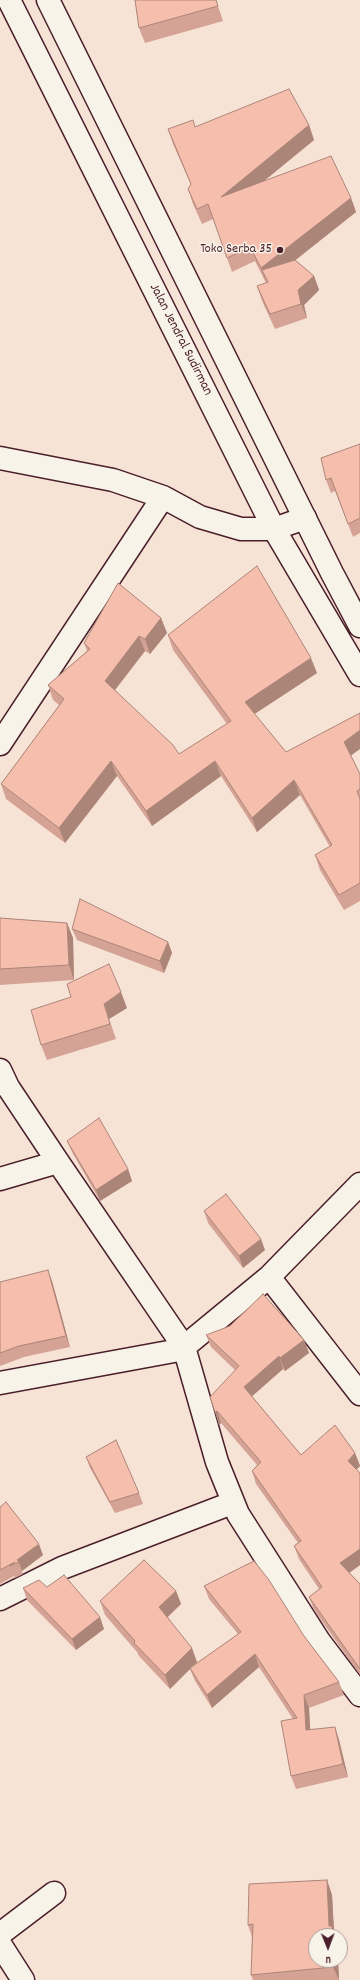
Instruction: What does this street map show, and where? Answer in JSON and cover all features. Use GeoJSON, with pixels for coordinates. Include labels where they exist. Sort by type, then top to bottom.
{"type":"FeatureCollection","features":[{"type":"Feature","properties":{"kind":"main road","name":"Jalan Jendral Sudirman"},"geometry":{"type":"LineString","coordinates":[[9,0],[274,529],[360,675]]}},
{"type":"Feature","properties":{"kind":"main road"},"geometry":{"type":"LineString","coordinates":[[48,0],[332,573],[360,626]]}},
{"type":"Feature","properties":{"kind":"main road"},"geometry":{"type":"LineString","coordinates":[[0,458],[113,480],[163,497],[200,517],[241,529],[274,529],[305,518]]}},
{"type":"Feature","properties":{"kind":"main road"},"geometry":{"type":"LineString","coordinates":[[0,744],[163,497]]}},
{"type":"Feature","properties":{"kind":"main road"},"geometry":{"type":"LineString","coordinates":[[308,587],[332,573]]}},
{"type":"Feature","properties":{"kind":"main road"},"geometry":{"type":"LineString","coordinates":[[0,1070],[8,1087],[184,1348],[217,1462],[232,1503],[319,1641],[360,1695]]}},
{"type":"Feature","properties":{"kind":"main road"},"geometry":{"type":"LineString","coordinates":[[0,1179],[58,1162]]}},
{"type":"Feature","properties":{"kind":"main road"},"geometry":{"type":"LineString","coordinates":[[0,1383],[184,1348],[269,1277],[360,1184]]}},
{"type":"Feature","properties":{"kind":"main road"},"geometry":{"type":"LineString","coordinates":[[269,1277],[360,1394]]}},
{"type":"Feature","properties":{"kind":"main road"},"geometry":{"type":"LineString","coordinates":[[0,1599],[62,1568],[232,1503]]}},
{"type":"Feature","properties":{"kind":"main road"},"geometry":{"type":"LineString","coordinates":[[0,1934],[54,1893]]}},
{"type":"Feature","properties":{"kind":"main road"},"geometry":{"type":"LineString","coordinates":[[0,1944],[23,1980]]}},
{"type":"Feature","properties":{"kind":"building"},"geometry":{"type":"Polygon","coordinates":[[[135,0],[216,0],[218,6],[139,28],[135,0]]]}},
{"type":"Feature","properties":{"kind":"building"},"geometry":{"type":"Polygon","coordinates":[[[289,89],[309,125],[221,197],[331,156],[351,198],[261,268],[250,247],[227,258],[208,204],[197,209],[188,189],[191,184],[168,129],[193,120],[195,127],[289,89]]]}},
{"type":"Feature","properties":{"kind":"building"},"geometry":{"type":"Polygon","coordinates":[[[295,260],[314,276],[298,290],[301,304],[270,314],[257,286],[268,282],[262,270],[295,260]]]}},
{"type":"Feature","properties":{"kind":"building"},"geometry":{"type":"Polygon","coordinates":[[[360,444],[360,518],[348,524],[331,478],[326,480],[321,458],[360,444]]]}},
{"type":"Feature","properties":{"kind":"building"},"geometry":{"type":"Polygon","coordinates":[[[257,566],[311,658],[245,702],[286,752],[360,713],[360,730],[344,742],[360,774],[360,789],[357,791],[360,799],[360,883],[339,895],[315,855],[332,845],[294,780],[252,818],[215,761],[146,811],[111,761],[59,828],[1,784],[64,699],[48,685],[90,649],[84,643],[118,583],[161,618],[145,639],[139,636],[105,681],[173,745],[179,754],[231,721],[168,635],[257,566]]]}},
{"type":"Feature","properties":{"kind":"building"},"geometry":{"type":"Polygon","coordinates":[[[80,899],[168,942],[160,961],[72,929],[80,899]]]}},
{"type":"Feature","properties":{"kind":"building"},"geometry":{"type":"Polygon","coordinates":[[[0,918],[67,923],[69,965],[0,969],[0,918]]]}},
{"type":"Feature","properties":{"kind":"building"},"geometry":{"type":"Polygon","coordinates":[[[109,964],[121,992],[104,1004],[110,1024],[41,1045],[31,1010],[71,997],[67,984],[109,964]]]}},
{"type":"Feature","properties":{"kind":"building"},"geometry":{"type":"Polygon","coordinates":[[[99,1118],[128,1169],[96,1190],[67,1141],[99,1118]]]}},
{"type":"Feature","properties":{"kind":"building"},"geometry":{"type":"Polygon","coordinates":[[[226,1194],[261,1239],[239,1256],[204,1211],[226,1194]]]}},
{"type":"Feature","properties":{"kind":"building"},"geometry":{"type":"Polygon","coordinates":[[[48,1270],[66,1336],[19,1346],[0,1353],[0,1282],[48,1270]]]}},
{"type":"Feature","properties":{"kind":"building"},"geometry":{"type":"Polygon","coordinates":[[[263,1294],[304,1340],[280,1358],[279,1356],[244,1387],[301,1455],[335,1425],[355,1453],[348,1461],[360,1473],[360,1549],[340,1563],[360,1584],[360,1669],[309,1597],[322,1587],[294,1546],[301,1541],[252,1471],[261,1462],[217,1411],[215,1412],[210,1397],[239,1366],[206,1335],[230,1326],[263,1294]]]}},
{"type":"Feature","properties":{"kind":"building"},"geometry":{"type":"Polygon","coordinates":[[[116,1440],[139,1493],[110,1502],[86,1457],[116,1440]]]}},
{"type":"Feature","properties":{"kind":"building"},"geometry":{"type":"Polygon","coordinates":[[[6,1502],[39,1544],[17,1560],[19,1562],[10,1566],[15,1562],[0,1570],[0,1507],[6,1502]]]}},
{"type":"Feature","properties":{"kind":"building"},"geometry":{"type":"Polygon","coordinates":[[[144,1560],[176,1591],[159,1607],[192,1648],[165,1675],[134,1643],[135,1641],[100,1601],[144,1560]]]}},
{"type":"Feature","properties":{"kind":"building"},"geometry":{"type":"Polygon","coordinates":[[[254,1561],[269,1580],[304,1636],[339,1682],[304,1695],[306,1730],[335,1727],[343,1764],[291,1776],[281,1721],[297,1718],[255,1654],[207,1695],[190,1668],[241,1632],[204,1586],[254,1561]]]}},
{"type":"Feature","properties":{"kind":"building"},"geometry":{"type":"Polygon","coordinates":[[[64,1575],[100,1617],[72,1639],[23,1588],[39,1580],[47,1587],[64,1575]]]}},
{"type":"Feature","properties":{"kind":"building"},"geometry":{"type":"Polygon","coordinates":[[[327,1880],[329,1926],[332,1926],[332,1928],[308,1928],[308,1968],[323,1968],[251,1975],[253,1924],[248,1925],[249,1884],[327,1880]]]}},
{"type":"Feature","properties":{"kind":"place","name":"Toko Serba 35"},"geometry":{"type":"Point","coordinates":[280,250]}}]}
